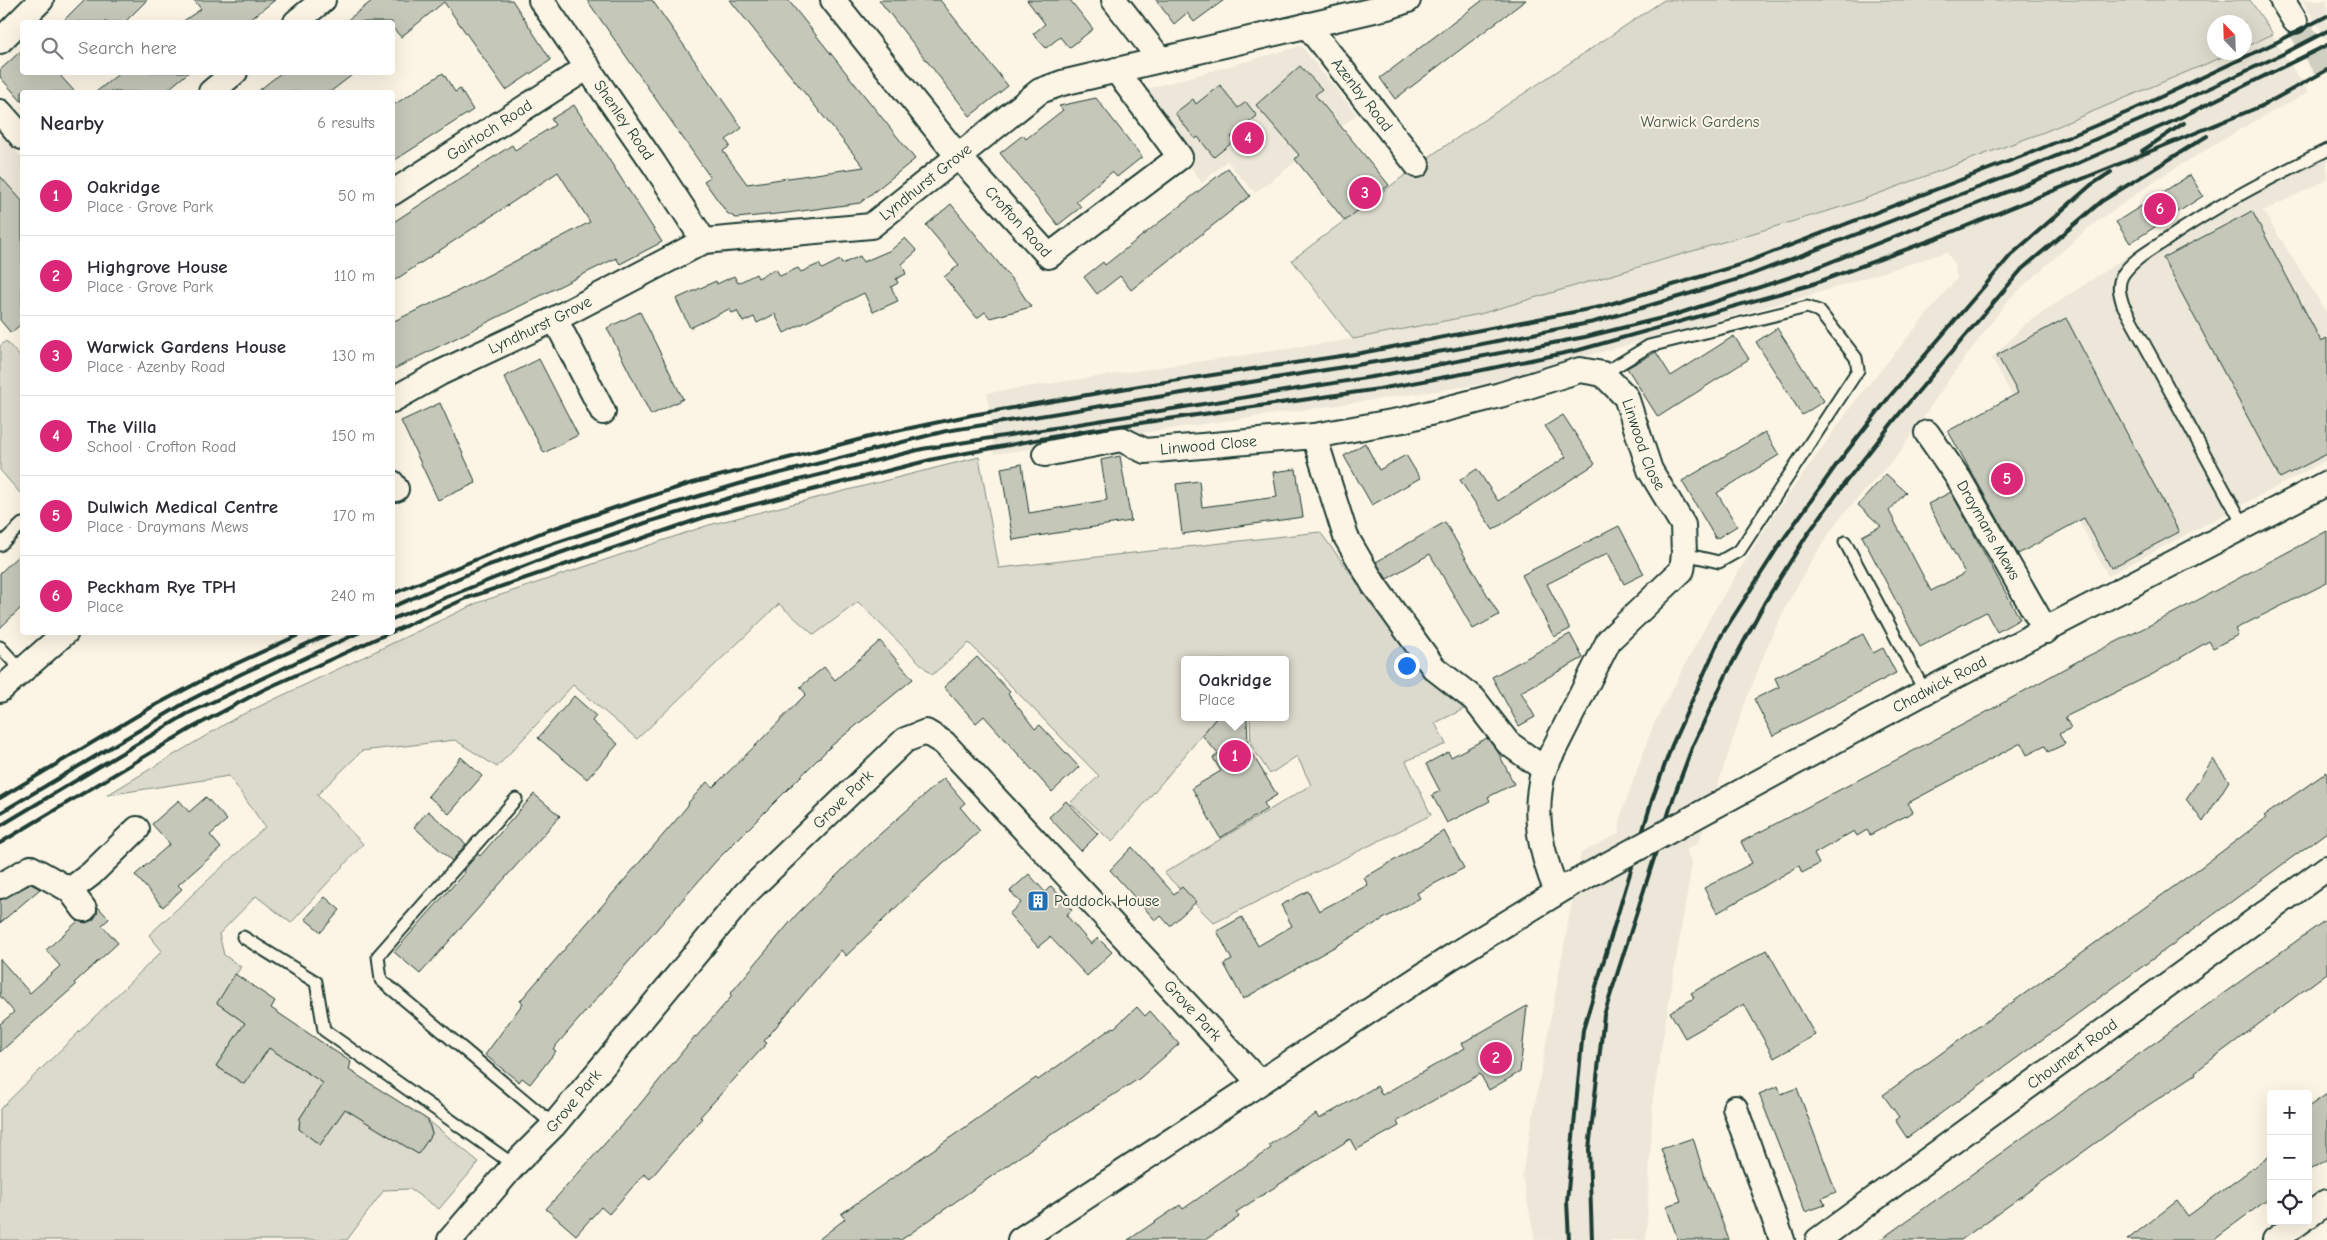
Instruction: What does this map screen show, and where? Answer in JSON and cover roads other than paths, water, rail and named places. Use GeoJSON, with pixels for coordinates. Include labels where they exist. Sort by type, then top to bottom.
{"type":"FeatureCollection","features":[{"type":"Feature","properties":{"kind":"street"},"geometry":{"type":"LineString","coordinates":[[21,20],[41,0]]}},
{"type":"Feature","properties":{"kind":"street"},"geometry":{"type":"LineString","coordinates":[[298,20],[323,0]]}},
{"type":"Feature","properties":{"kind":"street","name":"Shenley Road"},"geometry":{"type":"LineString","coordinates":[[541,0],[704,241]]}},
{"type":"Feature","properties":{"kind":"street","name":"Crofton Road"},"geometry":{"type":"LineString","coordinates":[[833,0],[957,155],[1048,256],[1180,157],[1116,70]]}},
{"type":"Feature","properties":{"kind":"street"},"geometry":{"type":"LineString","coordinates":[[1114,0],[1160,59]]}},
{"type":"Feature","properties":{"kind":"street","name":"Lyndhurst Grove"},"geometry":{"type":"LineString","coordinates":[[395,398],[440,373],[555,319],[704,241],[871,226],[957,155],[1040,91],[1062,83],[1391,6],[1408,0]]}},
{"type":"Feature","properties":{"kind":"street"},"geometry":{"type":"LineString","coordinates":[[2282,0],[2295,21]]}},
{"type":"Feature","properties":{"kind":"street"},"geometry":{"type":"LineString","coordinates":[[0,41],[20,21]]}},
{"type":"Feature","properties":{"kind":"street","name":"Azenby Road"},"geometry":{"type":"LineString","coordinates":[[1307,25],[1417,165]]}},
{"type":"Feature","properties":{"kind":"street","name":"Gairloch Road"},"geometry":{"type":"LineString","coordinates":[[395,191],[588,67]]}},
{"type":"Feature","properties":{"kind":"street"},"geometry":{"type":"LineString","coordinates":[[212,90],[231,75]]}},
{"type":"Feature","properties":{"kind":"street"},"geometry":{"type":"LineString","coordinates":[[0,112],[20,135]]}},
{"type":"Feature","properties":{"kind":"street"},"geometry":{"type":"LineString","coordinates":[[555,319],[603,412]]}},
{"type":"Feature","properties":{"kind":"street","name":"Linwood Close"},"geometry":{"type":"LineString","coordinates":[[1045,454],[1121,439],[1145,451],[1314,436],[1402,420],[1500,395],[1580,370],[1603,374],[1626,397],[1650,470],[1683,525],[1684,554],[1682,570],[1609,640],[1544,769],[1539,790],[1538,822],[1540,845],[1566,887]]}},
{"type":"Feature","properties":{"kind":"street","name":"Draymans Mews"},"geometry":{"type":"LineString","coordinates":[[1927,433],[1959,479],[2046,631]]}},
{"type":"Feature","properties":{"kind":"street"},"geometry":{"type":"LineString","coordinates":[[1314,436],[1346,537],[1374,585],[1434,668],[1474,699],[1508,743],[1544,769]]}},
{"type":"Feature","properties":{"kind":"street","name":"Chadwick Road"},"geometry":{"type":"LineString","coordinates":[[1566,887],[1926,692],[2327,483]]}},
{"type":"Feature","properties":{"kind":"street"},"geometry":{"type":"LineString","coordinates":[[0,690],[63,635]]}},
{"type":"Feature","properties":{"kind":"street","name":"Grove Park"},"geometry":{"type":"LineString","coordinates":[[450,1240],[514,1165],[554,1125],[746,894],[905,740],[926,732],[944,743],[1258,1082]]}},
{"type":"Feature","properties":{"kind":"street"},"geometry":{"type":"LineString","coordinates":[[70,890],[91,874],[137,830]]}},
{"type":"Feature","properties":{"kind":"street"},"geometry":{"type":"LineString","coordinates":[[0,886],[31,868],[70,890],[84,909]]}},
{"type":"Feature","properties":{"kind":"street","name":"Choumert Road"},"geometry":{"type":"LineString","coordinates":[[1818,1240],[2327,868]]}},
{"type":"Feature","properties":{"kind":"street"},"geometry":{"type":"LineString","coordinates":[[1020,1240],[1258,1082],[1453,956],[1566,887]]}},
{"type":"Feature","properties":{"kind":"street"},"geometry":{"type":"LineString","coordinates":[[1735,1108],[1782,1240]]}},
{"type":"Feature","properties":{"kind":"street"},"geometry":{"type":"LineString","coordinates":[[2312,1213],[2327,1202]]}},
{"type":"Feature","properties":{"kind":"street"},"geometry":{"type":"LineString","coordinates":[[2275,1240],[2296,1225]]}},
{"type":"Feature","properties":{"kind":"lane"},"geometry":{"type":"LineString","coordinates":[[2244,526],[2123,305],[2119,286],[2122,276],[2130,266],[2188,225],[2234,197],[2327,150]]}},
{"type":"Feature","properties":{"kind":"lane"},"geometry":{"type":"LineString","coordinates":[[1603,374],[1648,346],[1806,307],[1819,311],[1856,358],[1858,370],[1740,550],[1719,562],[1684,554]]}},
{"type":"Feature","properties":{"kind":"lane"},"geometry":{"type":"LineString","coordinates":[[0,545],[20,526]]}},
{"type":"Feature","properties":{"kind":"lane"},"geometry":{"type":"LineString","coordinates":[[1845,542],[1926,692]]}},
{"type":"Feature","properties":{"kind":"lane"},"geometry":{"type":"LineString","coordinates":[[0,647],[22,671]]}},
{"type":"Feature","properties":{"kind":"lane"},"geometry":{"type":"LineString","coordinates":[[516,799],[378,956],[381,980],[554,1125]]}},
{"type":"Feature","properties":{"kind":"lane"},"geometry":{"type":"LineString","coordinates":[[243,937],[316,982],[324,1030],[514,1165]]}},
{"type":"Feature","properties":{"kind":"tunnel"},"geometry":{"type":"LineString","coordinates":[[2295,21],[2327,71]]}},
{"type":"Feature","properties":{"kind":"railway"},"geometry":{"type":"LineString","coordinates":[[395,593],[543,532],[617,507],[692,483],[873,436],[972,415],[1139,386],[1361,353],[1600,307],[1739,265],[2028,154],[2135,109],[2277,42],[2327,16]]}},
{"type":"Feature","properties":{"kind":"railway"},"geometry":{"type":"LineString","coordinates":[[395,606],[489,565],[672,504],[749,481],[946,431],[1456,349],[1594,322],[1742,278],[2019,172],[2145,118],[2283,54],[2327,31]]}},
{"type":"Feature","properties":{"kind":"railway"},"geometry":{"type":"LineString","coordinates":[[395,618],[537,561],[651,521],[743,494],[922,449],[1378,376],[1585,337],[1674,315],[1803,273],[2074,165],[2169,123],[2327,45]]}},
{"type":"Feature","properties":{"kind":"railway"},"geometry":{"type":"LineString","coordinates":[[2260,107],[2327,70]]}},
{"type":"Feature","properties":{"kind":"railway"},"geometry":{"type":"LineString","coordinates":[[395,631],[467,598],[705,517],[934,459],[1084,431],[1379,389],[1579,350],[1810,285],[1937,238],[2264,105]]}},
{"type":"Feature","properties":{"kind":"railway"},"geometry":{"type":"LineString","coordinates":[[2142,151],[2184,123]]}},
{"type":"Feature","properties":{"kind":"railway"},"geometry":{"type":"LineString","coordinates":[[1592,1240],[1589,1149],[1604,1015],[1674,796],[1693,745],[1726,675],[1765,602],[1807,535],[1844,484],[1900,413],[2022,269],[2102,201],[2207,136]]}},
{"type":"Feature","properties":{"kind":"railway"},"geometry":{"type":"LineString","coordinates":[[1569,1240],[1567,1201],[1583,1030],[1652,800],[1672,745],[1721,636],[1780,544],[1837,464],[1890,396],[2011,255],[2091,185],[2111,172]]}},
{"type":"Feature","properties":{"kind":"railway"},"geometry":{"type":"LineString","coordinates":[[0,798],[150,708],[218,672],[298,635]]}},
{"type":"Feature","properties":{"kind":"railway"},"geometry":{"type":"LineString","coordinates":[[0,813],[190,700],[241,674],[326,635]]}},
{"type":"Feature","properties":{"kind":"railway"},"geometry":{"type":"LineString","coordinates":[[0,826],[187,714],[354,635]]}},
{"type":"Feature","properties":{"kind":"railway"},"geometry":{"type":"LineString","coordinates":[[0,843],[192,728],[263,690],[384,635]]}},
{"type":"Feature","properties":{"kind":"place","name":"The Villa"},"geometry":{"type":"Point","coordinates":[1248,138]}},
{"type":"Feature","properties":{"kind":"place","name":"Warwick Gardens House"},"geometry":{"type":"Point","coordinates":[1365,193]}},
{"type":"Feature","properties":{"kind":"place","name":"Peckham Rye TPH"},"geometry":{"type":"Point","coordinates":[2160,209]}},
{"type":"Feature","properties":{"kind":"place","name":"Dulwich Medical Centre"},"geometry":{"type":"Point","coordinates":[2007,479]}},
{"type":"Feature","properties":{"kind":"place","name":"Oakridge"},"geometry":{"type":"Point","coordinates":[1235,756]}},
{"type":"Feature","properties":{"kind":"place","name":"Paddock House"},"geometry":{"type":"Point","coordinates":[1038,901]}},
{"type":"Feature","properties":{"kind":"place","name":"Highgrove House"},"geometry":{"type":"Point","coordinates":[1496,1058]}},
{"type":"Feature","properties":{"kind":"park label","name":"Warwick Gardens"},"geometry":{"type":"Point","coordinates":[1700,122]}}]}
